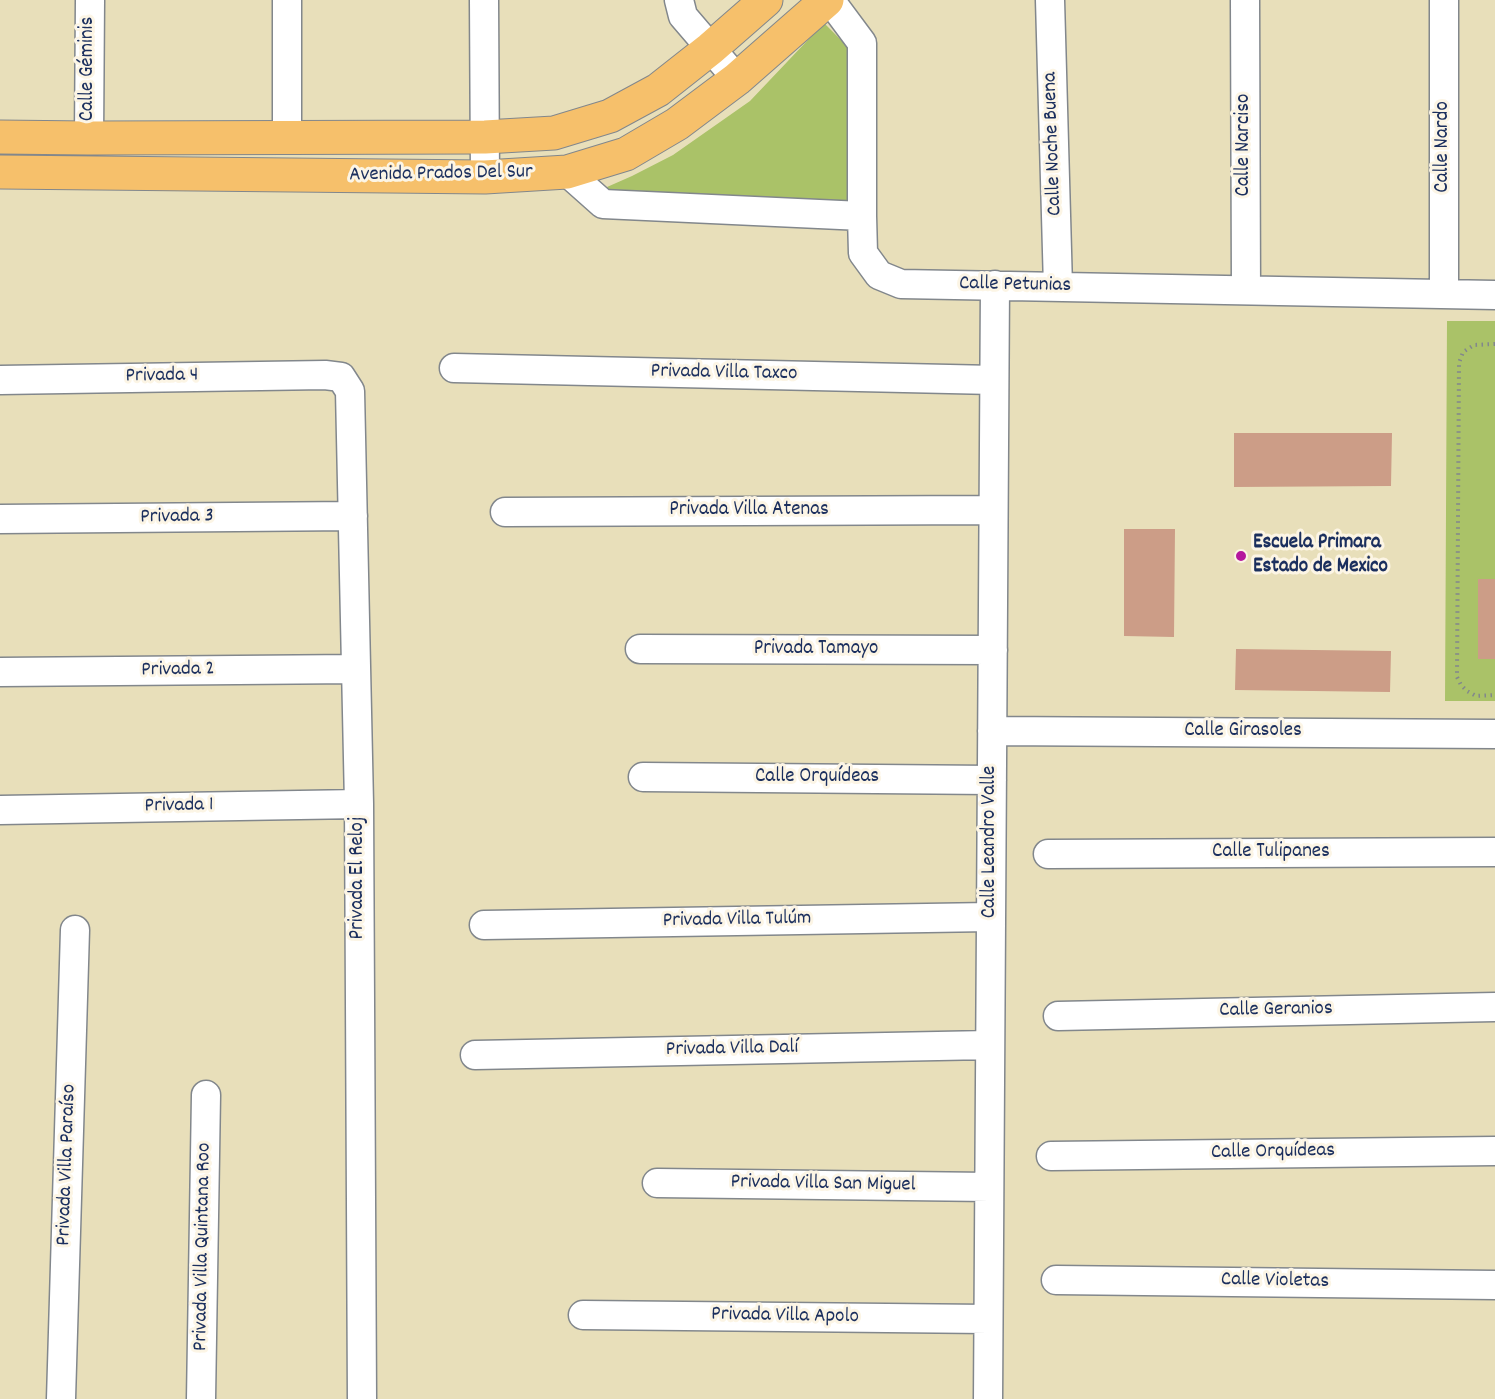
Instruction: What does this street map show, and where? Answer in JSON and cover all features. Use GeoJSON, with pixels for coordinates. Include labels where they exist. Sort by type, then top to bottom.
{"type":"FeatureCollection","features":[{"type":"Feature","properties":{"kind":"main road","name":"Avenida Prados Del Sur"},"geometry":{"type":"LineString","coordinates":[[0,137],[485,137],[554,133],[610,116],[658,90],[766,0]]}},
{"type":"Feature","properties":{"kind":"main road","name":"Avenida Prados Del Sur"},"geometry":{"type":"LineString","coordinates":[[0,172],[485,177],[567,172],[626,154],[677,124],[737,79],[828,0]]}},
{"type":"Feature","properties":{"kind":"street","name":"Calle Géminis"},"geometry":{"type":"LineString","coordinates":[[89,138],[90,0]]}},
{"type":"Feature","properties":{"kind":"street"},"geometry":{"type":"LineString","coordinates":[[287,0],[287,138]]}},
{"type":"Feature","properties":{"kind":"street"},"geometry":{"type":"LineString","coordinates":[[484,0],[485,177]]}},
{"type":"Feature","properties":{"kind":"street"},"geometry":{"type":"LineString","coordinates":[[679,0],[683,16],[737,79]]}},
{"type":"Feature","properties":{"kind":"street","name":"Calle Petunias"},"geometry":{"type":"LineString","coordinates":[[828,0],[862,43],[863,253],[879,274],[902,284],[1495,295]]}},
{"type":"Feature","properties":{"kind":"street","name":"Calle Noche Buena"},"geometry":{"type":"LineString","coordinates":[[1050,0],[1058,287]]}},
{"type":"Feature","properties":{"kind":"street","name":"Calle Narciso"},"geometry":{"type":"LineString","coordinates":[[1245,0],[1246,290]]}},
{"type":"Feature","properties":{"kind":"street","name":"Calle Nardo"},"geometry":{"type":"LineString","coordinates":[[1444,0],[1444,293]]}},
{"type":"Feature","properties":{"kind":"street"},"geometry":{"type":"LineString","coordinates":[[567,172],[603,204],[862,216]]}},
{"type":"Feature","properties":{"kind":"street","name":"Calle Leandro Valle"},"geometry":{"type":"LineString","coordinates":[[988,1399],[995,285]]}},
{"type":"Feature","properties":{"kind":"street","name":"Privada Villa Taxco"},"geometry":{"type":"LineString","coordinates":[[454,368],[994,380]]}},
{"type":"Feature","properties":{"kind":"street","name":"Privada 4"},"geometry":{"type":"LineString","coordinates":[[0,380],[325,375]]}},
{"type":"Feature","properties":{"kind":"street","name":"Privada El Reloj"},"geometry":{"type":"LineString","coordinates":[[325,375],[341,377],[350,391],[359,804],[362,1399]]}},
{"type":"Feature","properties":{"kind":"street","name":"Privada Villa Atenas"},"geometry":{"type":"LineString","coordinates":[[505,512],[993,510]]}},
{"type":"Feature","properties":{"kind":"street","name":"Privada 3"},"geometry":{"type":"LineString","coordinates":[[0,519],[353,516]]}},
{"type":"Feature","properties":{"kind":"street","name":"Privada Tamayo"},"geometry":{"type":"LineString","coordinates":[[640,650],[993,650]]}},
{"type":"Feature","properties":{"kind":"street","name":"Privada 2"},"geometry":{"type":"LineString","coordinates":[[0,672],[356,669]]}},
{"type":"Feature","properties":{"kind":"street","name":"Calle Girasoles"},"geometry":{"type":"LineString","coordinates":[[992,731],[1495,734]]}},
{"type":"Feature","properties":{"kind":"street","name":"Calle Orquídeas"},"geometry":{"type":"LineString","coordinates":[[643,777],[992,780]]}},
{"type":"Feature","properties":{"kind":"street","name":"Privada 1"},"geometry":{"type":"LineString","coordinates":[[0,810],[359,804]]}},
{"type":"Feature","properties":{"kind":"street","name":"Calle Tulipanes"},"geometry":{"type":"LineString","coordinates":[[1048,854],[1495,852]]}},
{"type":"Feature","properties":{"kind":"street","name":"Privada Villa Tulúm"},"geometry":{"type":"LineString","coordinates":[[484,925],[990,918]]}},
{"type":"Feature","properties":{"kind":"street","name":"Privada Villa Paraíso"},"geometry":{"type":"LineString","coordinates":[[62,1399],[75,930]]}},
{"type":"Feature","properties":{"kind":"street","name":"Calle Geranios"},"geometry":{"type":"LineString","coordinates":[[1058,1016],[1495,1007]]}},
{"type":"Feature","properties":{"kind":"street","name":"Privada Villa Dalí"},"geometry":{"type":"LineString","coordinates":[[475,1055],[989,1045]]}},
{"type":"Feature","properties":{"kind":"street","name":"Privada Villa Quintana Roo"},"geometry":{"type":"LineString","coordinates":[[201,1399],[206,1095]]}},
{"type":"Feature","properties":{"kind":"street","name":"Calle Orquídeas"},"geometry":{"type":"LineString","coordinates":[[1051,1156],[1495,1151]]}},
{"type":"Feature","properties":{"kind":"street","name":"Privada Villa San Miguel"},"geometry":{"type":"LineString","coordinates":[[657,1183],[989,1187]]}},
{"type":"Feature","properties":{"kind":"street","name":"Calle Violetas"},"geometry":{"type":"LineString","coordinates":[[1056,1280],[1495,1285]]}},
{"type":"Feature","properties":{"kind":"street","name":"Privada Villa Apolo"},"geometry":{"type":"LineString","coordinates":[[583,1315],[988,1320]]}},
{"type":"Feature","properties":{"kind":"path"},"geometry":{"type":"LineString","coordinates":[[1495,344],[1474,345],[1463,352],[1459,363],[1457,666],[1457,677],[1467,691],[1476,696],[1495,695]]}},
{"type":"Feature","properties":{"kind":"green space"},"geometry":{"type":"Polygon","coordinates":[[[824,23],[857,56],[853,203],[609,194],[607,187],[673,155],[750,101],[824,23]]]}},
{"type":"Feature","properties":{"kind":"green space"},"geometry":{"type":"Polygon","coordinates":[[[1447,321],[1495,321],[1495,701],[1445,701],[1447,321]]]}},
{"type":"Feature","properties":{"kind":"building"},"geometry":{"type":"Polygon","coordinates":[[[1234,433],[1392,433],[1391,486],[1234,487],[1234,433]]]}},
{"type":"Feature","properties":{"kind":"building"},"geometry":{"type":"Polygon","coordinates":[[[1124,529],[1175,529],[1174,637],[1124,636],[1124,529]]]}},
{"type":"Feature","properties":{"kind":"building"},"geometry":{"type":"Polygon","coordinates":[[[1478,579],[1495,579],[1495,659],[1478,659],[1478,579]]]}},
{"type":"Feature","properties":{"kind":"building"},"geometry":{"type":"Polygon","coordinates":[[[1236,649],[1391,651],[1390,692],[1235,690],[1236,649]]]}},
{"type":"Feature","properties":{"kind":"place","name":"Escuela Primara Estado de Mexico"},"geometry":{"type":"Point","coordinates":[1241,556]}}]}
